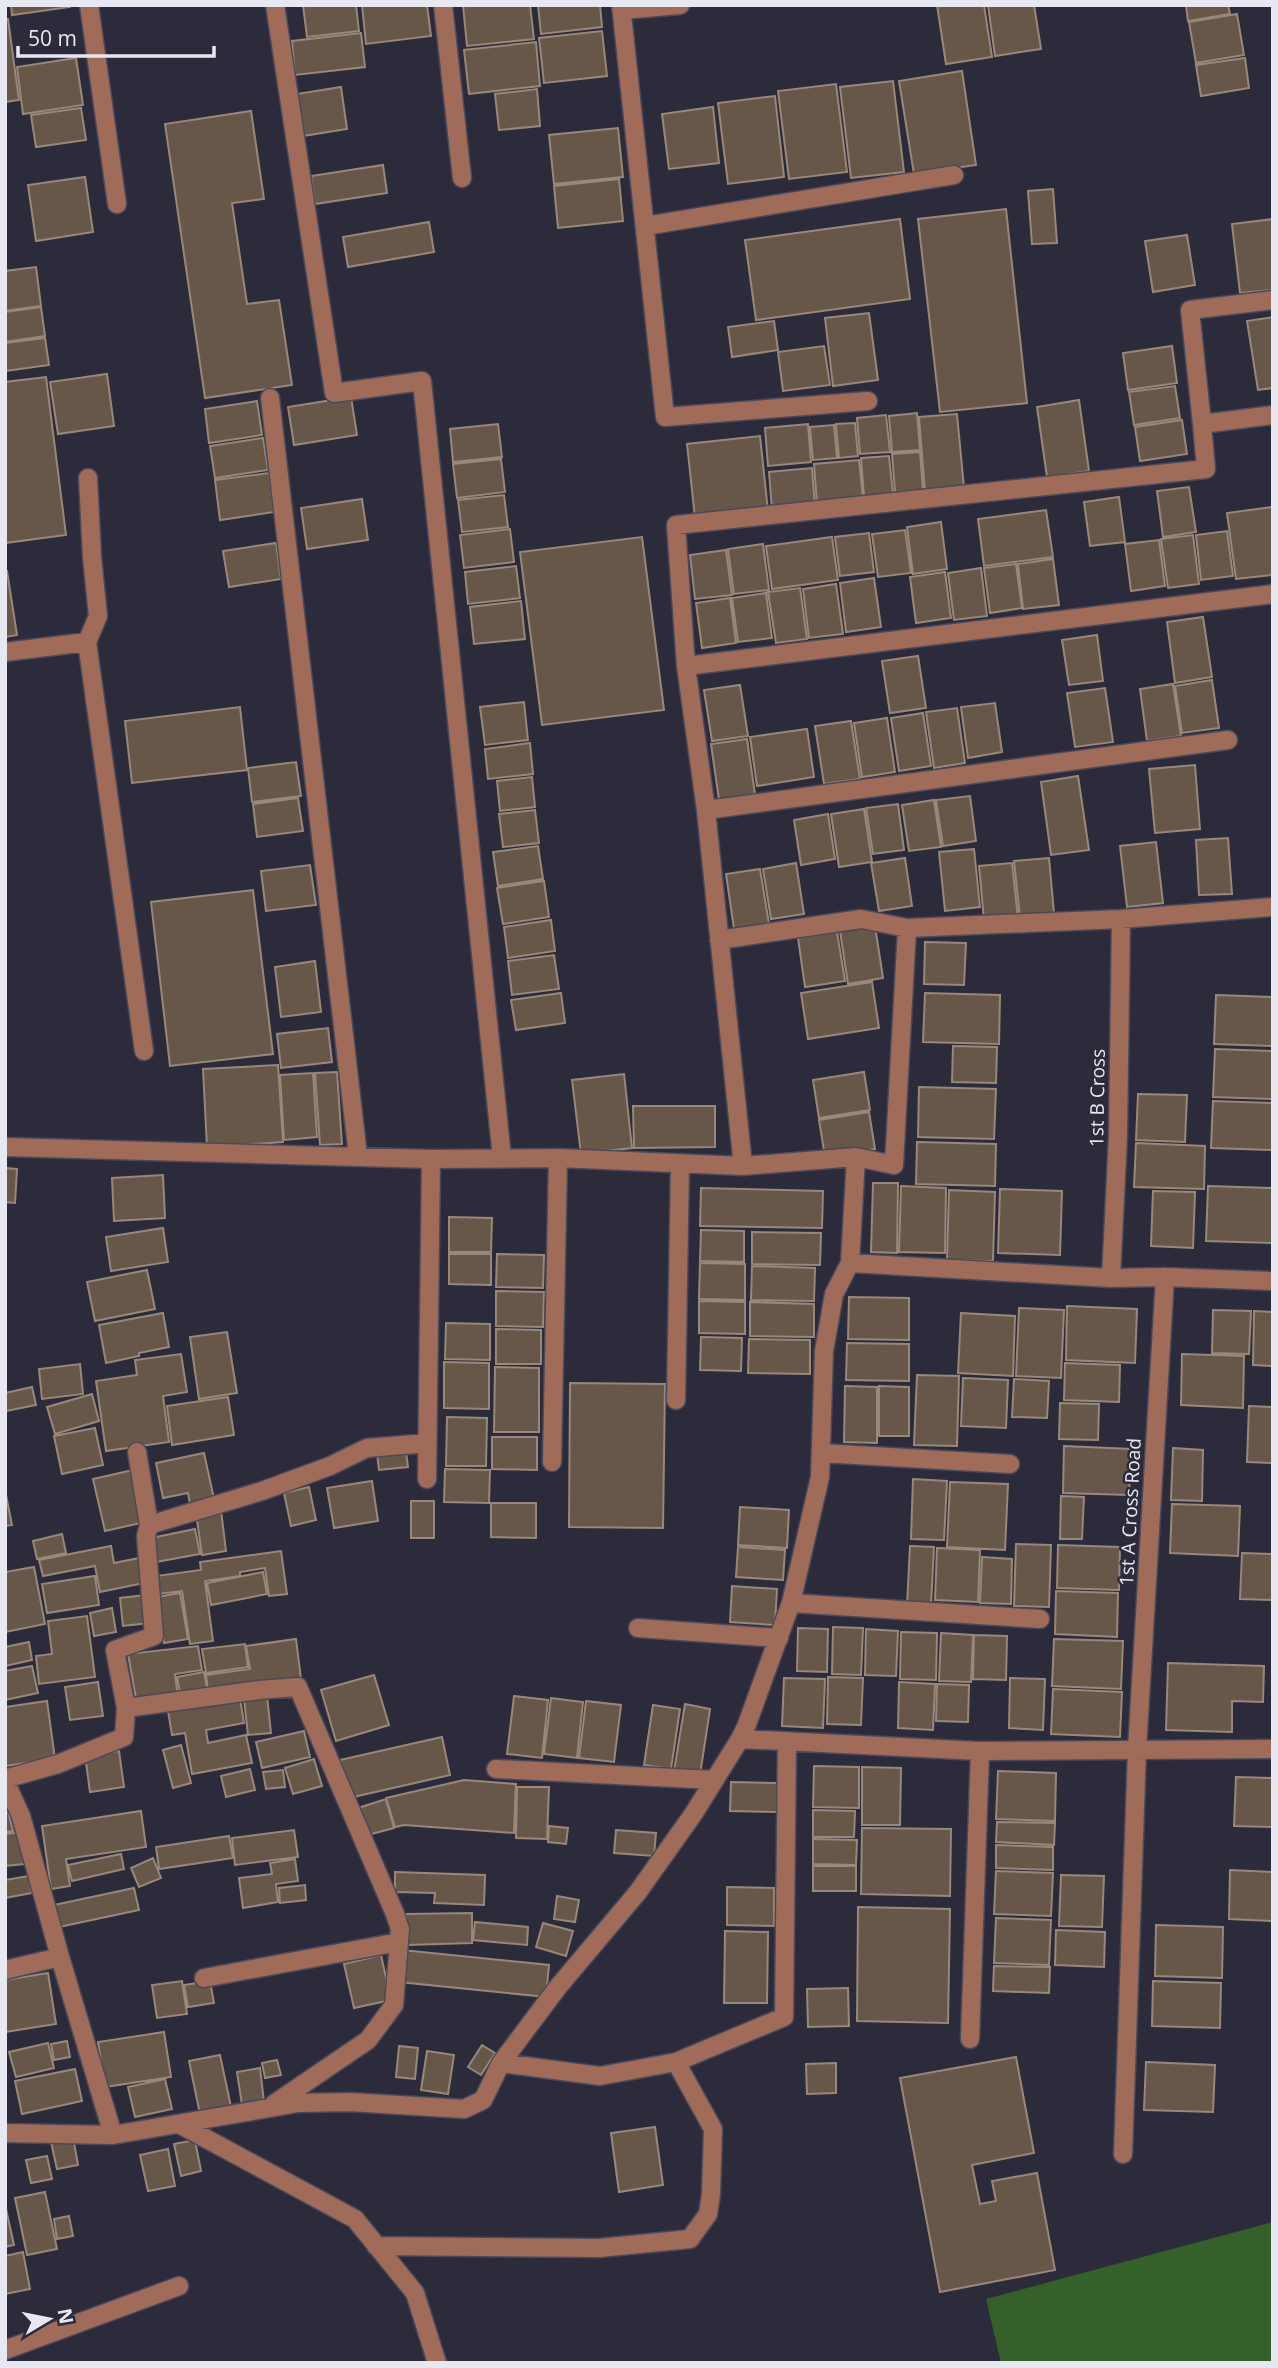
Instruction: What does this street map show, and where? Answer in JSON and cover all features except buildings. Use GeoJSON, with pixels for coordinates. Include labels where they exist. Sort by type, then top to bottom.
{"type":"FeatureCollection","features":[{"type":"Feature","properties":{"kind":"street"},"geometry":{"type":"LineString","coordinates":[[89,5],[117,204]]}},
{"type":"Feature","properties":{"kind":"street"},"geometry":{"type":"LineString","coordinates":[[275,5],[334,393],[422,381],[502,1158]]}},
{"type":"Feature","properties":{"kind":"street"},"geometry":{"type":"LineString","coordinates":[[443,5],[462,178]]}},
{"type":"Feature","properties":{"kind":"street"},"geometry":{"type":"LineString","coordinates":[[680,5],[621,8],[665,417],[868,401]]}},
{"type":"Feature","properties":{"kind":"street"},"geometry":{"type":"LineString","coordinates":[[645,226],[954,175]]}},
{"type":"Feature","properties":{"kind":"street"},"geometry":{"type":"LineString","coordinates":[[743,1166],[706,810],[686,666],[676,525],[1206,469],[1190,310],[1273,300]]}},
{"type":"Feature","properties":{"kind":"street"},"geometry":{"type":"LineString","coordinates":[[270,398],[358,1156]]}},
{"type":"Feature","properties":{"kind":"street"},"geometry":{"type":"LineString","coordinates":[[1202,424],[1273,415]]}},
{"type":"Feature","properties":{"kind":"street"},"geometry":{"type":"LineString","coordinates":[[88,478],[98,616],[87,642],[144,1051]]}},
{"type":"Feature","properties":{"kind":"street"},"geometry":{"type":"LineString","coordinates":[[686,666],[1273,593]]}},
{"type":"Feature","properties":{"kind":"street"},"geometry":{"type":"LineString","coordinates":[[5,652],[87,642]]}},
{"type":"Feature","properties":{"kind":"street"},"geometry":{"type":"LineString","coordinates":[[706,810],[1228,740]]}},
{"type":"Feature","properties":{"kind":"street"},"geometry":{"type":"LineString","coordinates":[[719,940],[860,919],[907,928],[1121,919],[1273,907]]}},
{"type":"Feature","properties":{"kind":"street","name":"1st B Cross"},"geometry":{"type":"LineString","coordinates":[[1111,1278],[1118,1136],[1121,919]]}},
{"type":"Feature","properties":{"kind":"street"},"geometry":{"type":"LineString","coordinates":[[5,1147],[431,1159],[558,1158],[743,1166],[856,1157],[894,1165],[907,928]]}},
{"type":"Feature","properties":{"kind":"street"},"geometry":{"type":"LineString","coordinates":[[5,2133],[113,2136],[298,2103],[350,2102],[464,2109],[483,2100],[501,2063],[558,1987],[638,1892],[714,1780],[746,1727],[791,1603],[820,1477],[824,1351],[834,1294],[850,1263],[856,1157]]}},
{"type":"Feature","properties":{"kind":"street"},"geometry":{"type":"LineString","coordinates":[[552,1462],[558,1158]]}},
{"type":"Feature","properties":{"kind":"street"},"geometry":{"type":"LineString","coordinates":[[427,1479],[431,1159]]}},
{"type":"Feature","properties":{"kind":"street"},"geometry":{"type":"LineString","coordinates":[[676,1401],[680,1164]]}},
{"type":"Feature","properties":{"kind":"street"},"geometry":{"type":"LineString","coordinates":[[850,1263],[1111,1278],[1273,1281]]}},
{"type":"Feature","properties":{"kind":"street","name":"1st A Cross Road"},"geometry":{"type":"LineString","coordinates":[[1122,2154],[1137,1750],[1165,1277]]}},
{"type":"Feature","properties":{"kind":"street"},"geometry":{"type":"LineString","coordinates":[[149,1525],[262,1491],[330,1466],[367,1448],[427,1443]]}},
{"type":"Feature","properties":{"kind":"street"},"geometry":{"type":"LineString","coordinates":[[113,2136],[21,1816],[5,1780],[58,1764],[124,1737],[126,1709],[115,1650],[154,1636],[146,1536],[149,1525],[137,1452]]}},
{"type":"Feature","properties":{"kind":"street"},"geometry":{"type":"LineString","coordinates":[[821,1453],[1010,1464]]}},
{"type":"Feature","properties":{"kind":"street"},"geometry":{"type":"LineString","coordinates":[[791,1603],[1040,1619]]}},
{"type":"Feature","properties":{"kind":"street"},"geometry":{"type":"LineString","coordinates":[[638,1628],[779,1638]]}},
{"type":"Feature","properties":{"kind":"street"},"geometry":{"type":"LineString","coordinates":[[126,1709],[298,1687],[400,1928],[394,2005],[369,2040],[268,2108]]}},
{"type":"Feature","properties":{"kind":"street"},"geometry":{"type":"LineString","coordinates":[[740,1739],[980,1751],[1273,1749]]}},
{"type":"Feature","properties":{"kind":"street"},"geometry":{"type":"LineString","coordinates":[[501,2063],[600,2076],[676,2062],[784,2017],[787,1742]]}},
{"type":"Feature","properties":{"kind":"street"},"geometry":{"type":"LineString","coordinates":[[970,2039],[980,1751]]}},
{"type":"Feature","properties":{"kind":"street"},"geometry":{"type":"LineString","coordinates":[[496,1769],[714,1780]]}},
{"type":"Feature","properties":{"kind":"street"},"geometry":{"type":"LineString","coordinates":[[204,1978],[400,1942]]}},
{"type":"Feature","properties":{"kind":"street"},"geometry":{"type":"LineString","coordinates":[[5,1970],[60,1957]]}},
{"type":"Feature","properties":{"kind":"street"},"geometry":{"type":"LineString","coordinates":[[376,2246],[599,2248],[690,2239],[708,2214],[713,2129],[676,2062]]}},
{"type":"Feature","properties":{"kind":"street"},"geometry":{"type":"LineString","coordinates":[[179,2124],[355,2219],[415,2293],[437,2363]]}},
{"type":"Feature","properties":{"kind":"street"},"geometry":{"type":"LineString","coordinates":[[5,2350],[179,2286]]}},
{"type":"Feature","properties":{"kind":"green space"},"geometry":{"type":"Polygon","coordinates":[[[1273,2222],[1273,2363],[1001,2363],[986,2299],[1273,2222]]]}}]}
